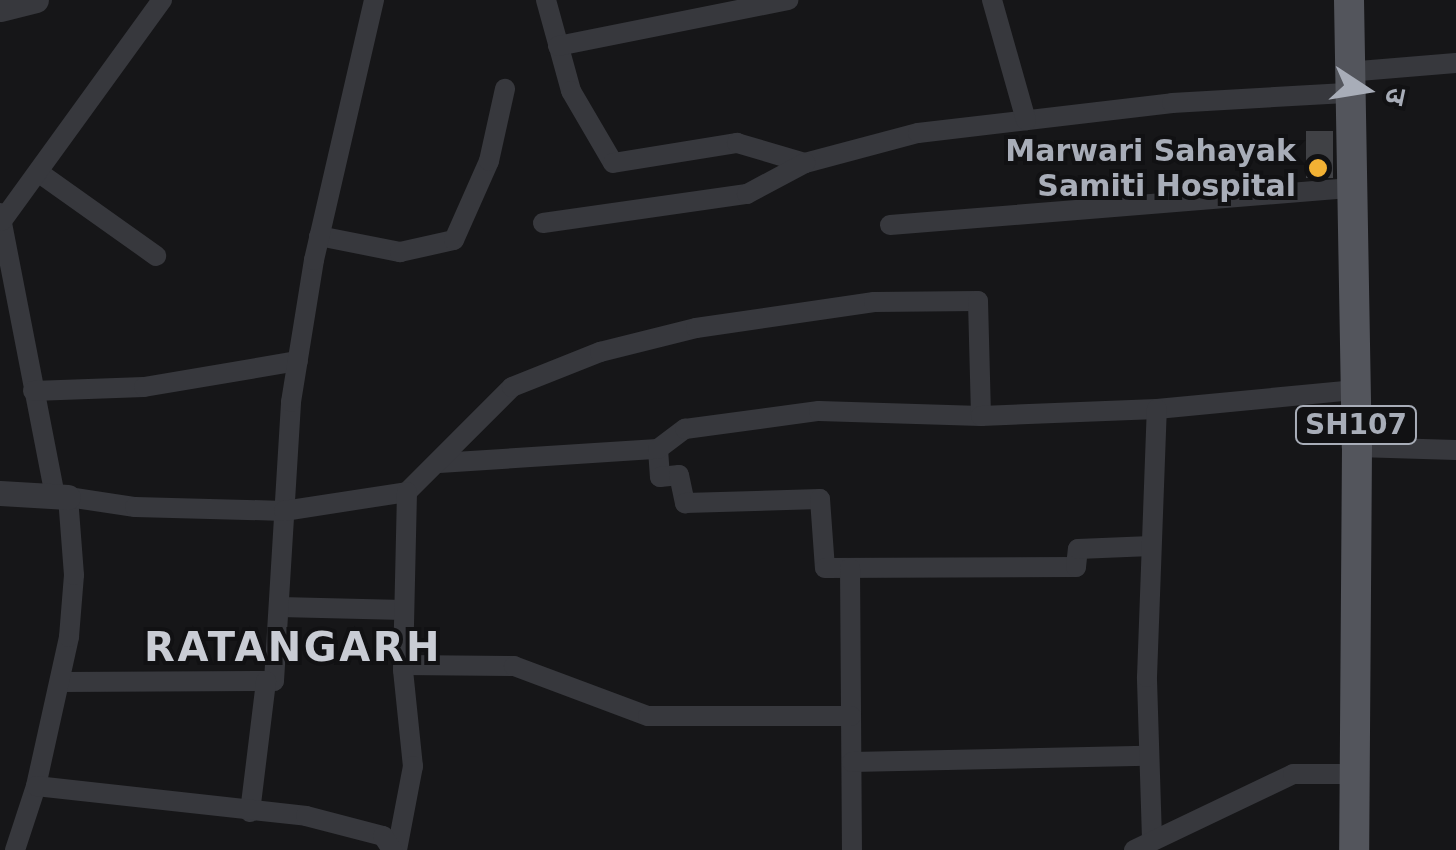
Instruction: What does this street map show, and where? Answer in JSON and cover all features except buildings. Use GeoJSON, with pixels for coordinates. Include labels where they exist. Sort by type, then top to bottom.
{"type":"FeatureCollection","features":[{"type":"Feature","properties":{"kind":"main road","name":"SH107"},"geometry":{"type":"LineString","coordinates":[[1348,0],[1346,82],[1357,447],[1354,850]]}},
{"type":"Feature","properties":{"kind":"street"},"geometry":{"type":"LineString","coordinates":[[0,9],[36,0]]}},
{"type":"Feature","properties":{"kind":"street"},"geometry":{"type":"LineString","coordinates":[[15,850],[62,682],[74,575],[62,497],[34,391],[1,217],[162,0]]}},
{"type":"Feature","properties":{"kind":"street"},"geometry":{"type":"LineString","coordinates":[[62,682],[274,681],[298,361],[319,236],[374,0]]}},
{"type":"Feature","properties":{"kind":"street"},"geometry":{"type":"LineString","coordinates":[[546,0],[571,91],[613,163],[736,144],[805,163]]}},
{"type":"Feature","properties":{"kind":"street"},"geometry":{"type":"LineString","coordinates":[[558,46],[788,0]]}},
{"type":"Feature","properties":{"kind":"street"},"geometry":{"type":"LineString","coordinates":[[992,0],[1026,120]]}},
{"type":"Feature","properties":{"kind":"street"},"geometry":{"type":"LineString","coordinates":[[543,222],[747,194],[805,163],[918,132],[1346,82],[1456,62]]}},
{"type":"Feature","properties":{"kind":"street"},"geometry":{"type":"LineString","coordinates":[[319,236],[400,252],[454,240],[489,161],[505,90]]}},
{"type":"Feature","properties":{"kind":"street"},"geometry":{"type":"LineString","coordinates":[[38,172],[156,256]]}},
{"type":"Feature","properties":{"kind":"street"},"geometry":{"type":"LineString","coordinates":[[890,225],[1349,188]]}},
{"type":"Feature","properties":{"kind":"street"},"geometry":{"type":"LineString","coordinates":[[0,493],[135,507],[284,511],[407,492],[512,387],[600,352],[696,328],[874,302],[978,301],[982,416]]}},
{"type":"Feature","properties":{"kind":"street"},"geometry":{"type":"LineString","coordinates":[[34,391],[144,387],[298,361]]}},
{"type":"Feature","properties":{"kind":"street"},"geometry":{"type":"LineString","coordinates":[[439,463],[658,449],[685,430],[819,411],[982,416],[1158,409],[1354,390]]}},
{"type":"Feature","properties":{"kind":"street"},"geometry":{"type":"LineString","coordinates":[[1158,409],[1143,844],[1238,805],[1294,774],[1352,774]]}},
{"type":"Feature","properties":{"kind":"street"},"geometry":{"type":"LineString","coordinates":[[1357,447],[1456,450]]}},
{"type":"Feature","properties":{"kind":"street"},"geometry":{"type":"LineString","coordinates":[[658,449],[660,477],[679,475],[684,503],[820,498],[825,568],[1076,567],[1078,549],[1151,546]]}},
{"type":"Feature","properties":{"kind":"street"},"geometry":{"type":"LineString","coordinates":[[395,850],[413,766],[403,665],[407,492]]}},
{"type":"Feature","properties":{"kind":"street"},"geometry":{"type":"LineString","coordinates":[[850,568],[852,850]]}},
{"type":"Feature","properties":{"kind":"street"},"geometry":{"type":"LineString","coordinates":[[280,607],[404,610]]}},
{"type":"Feature","properties":{"kind":"street"},"geometry":{"type":"LineString","coordinates":[[403,665],[514,666],[648,716],[852,716]]}},
{"type":"Feature","properties":{"kind":"street"},"geometry":{"type":"LineString","coordinates":[[250,812],[266,681]]}},
{"type":"Feature","properties":{"kind":"street"},"geometry":{"type":"LineString","coordinates":[[852,762],[1147,756]]}},
{"type":"Feature","properties":{"kind":"street"},"geometry":{"type":"LineString","coordinates":[[36,786],[306,816],[384,836],[395,850]]}},
{"type":"Feature","properties":{"kind":"place","name":"Marwari Sahayak Samiti Hospital"},"geometry":{"type":"Point","coordinates":[1318,168]}},
{"type":"Feature","properties":{"kind":"district","name":"RATANGARH"},"geometry":{"type":"Point","coordinates":[293,647]}}]}
